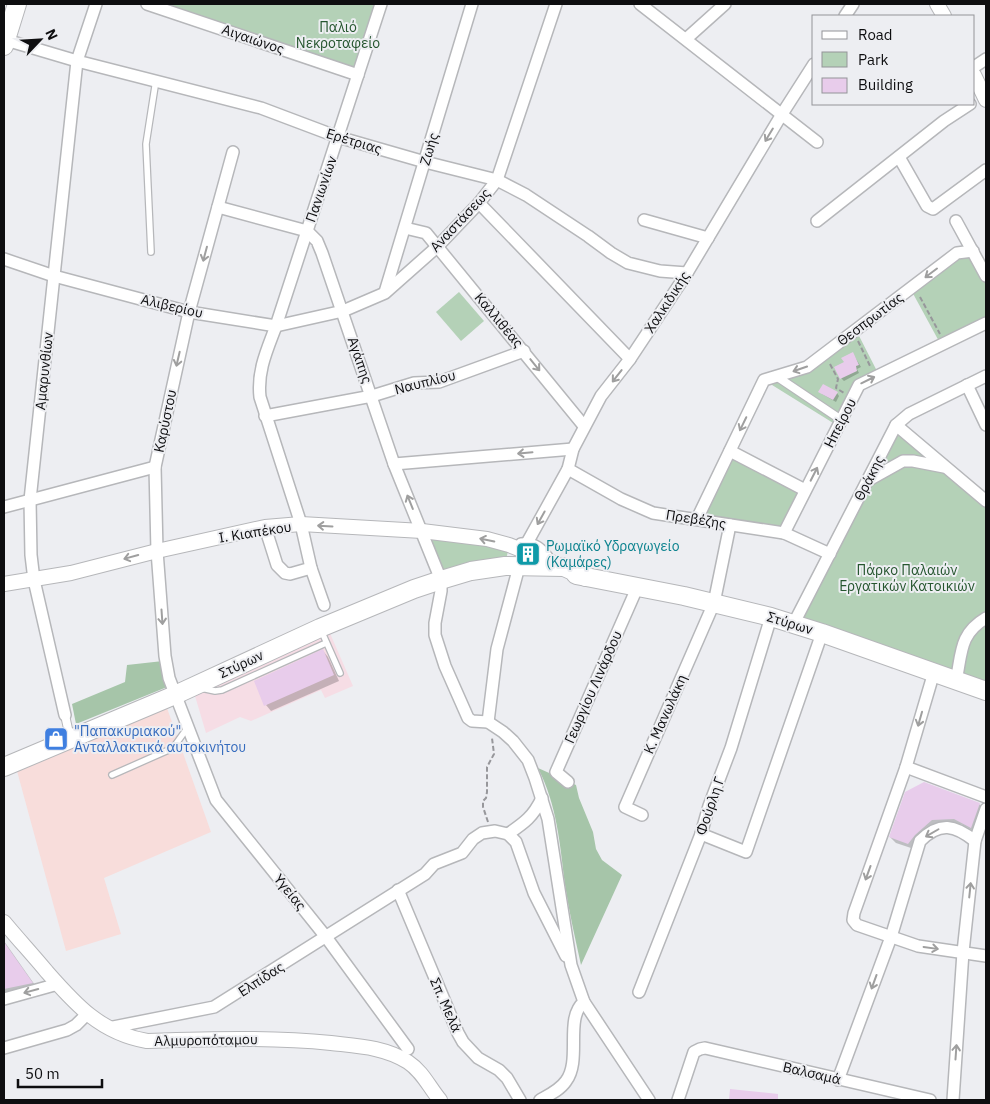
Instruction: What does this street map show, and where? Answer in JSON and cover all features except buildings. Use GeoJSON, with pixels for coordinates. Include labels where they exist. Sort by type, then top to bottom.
{"type":"FeatureCollection","features":[{"type":"Feature","properties":{"kind":"main road"},"geometry":{"type":"LineString","coordinates":[[5,43],[17,4]]}},
{"type":"Feature","properties":{"kind":"main road","name":"Στύρων"},"geometry":{"type":"LineString","coordinates":[[4,767],[194,686],[323,635],[414,589],[440,580],[505,566],[557,564],[586,577]]}},
{"type":"Feature","properties":{"kind":"main road","name":"Στύρων"},"geometry":{"type":"LineString","coordinates":[[481,570],[517,574],[555,574],[586,577],[714,603],[822,632],[986,691]]}},
{"type":"Feature","properties":{"kind":"street","name":"Αμαρυνθίων"},"geometry":{"type":"LineString","coordinates":[[70,738],[34,580],[30,555],[30,500],[77,60],[96,4]]}},
{"type":"Feature","properties":{"kind":"street","name":"Αιγαιώνος"},"geometry":{"type":"LineString","coordinates":[[147,4],[358,75]]}},
{"type":"Feature","properties":{"kind":"street","name":"Πανιωνίων"},"geometry":{"type":"LineString","coordinates":[[324,605],[311,568],[302,524],[265,416],[259,385],[260,372],[381,4]]}},
{"type":"Feature","properties":{"kind":"street","name":"Ζωής"},"geometry":{"type":"LineString","coordinates":[[385,293],[472,4]]}},
{"type":"Feature","properties":{"kind":"street","name":"Αναστάσεως"},"geometry":{"type":"LineString","coordinates":[[343,311],[385,293],[438,246],[479,203],[496,180],[556,4]]}},
{"type":"Feature","properties":{"kind":"street"},"geometry":{"type":"LineString","coordinates":[[640,4],[817,142]]}},
{"type":"Feature","properties":{"kind":"street"},"geometry":{"type":"LineString","coordinates":[[686,38],[725,4]]}},
{"type":"Feature","properties":{"kind":"street"},"geometry":{"type":"LineString","coordinates":[[846,15],[853,4]]}},
{"type":"Feature","properties":{"kind":"street"},"geometry":{"type":"LineString","coordinates":[[937,4],[943,15]]}},
{"type":"Feature","properties":{"kind":"street","name":"Ερέτριας"},"geometry":{"type":"LineString","coordinates":[[5,43],[261,108],[338,137],[496,180],[526,195],[628,263],[660,271],[687,273]]}},
{"type":"Feature","properties":{"kind":"street"},"geometry":{"type":"LineString","coordinates":[[975,66],[986,59]]}},
{"type":"Feature","properties":{"kind":"street","name":"Χαλκιδικής"},"geometry":{"type":"LineString","coordinates":[[527,543],[568,469],[573,449],[601,396],[630,359],[687,273],[812,67]]}},
{"type":"Feature","properties":{"kind":"street"},"geometry":{"type":"LineString","coordinates":[[975,78],[981,98]]}},
{"type":"Feature","properties":{"kind":"street"},"geometry":{"type":"LineString","coordinates":[[817,220],[969,105]]}},
{"type":"Feature","properties":{"kind":"street","name":"Καρύστου"},"geometry":{"type":"LineString","coordinates":[[175,695],[169,678],[165,656],[157,551],[155,467],[189,312],[233,152]]}},
{"type":"Feature","properties":{"kind":"street"},"geometry":{"type":"LineString","coordinates":[[899,156],[927,206],[933,209],[986,170]]}},
{"type":"Feature","properties":{"kind":"street"},"geometry":{"type":"LineString","coordinates":[[479,203],[630,359]]}},
{"type":"Feature","properties":{"kind":"street"},"geometry":{"type":"LineString","coordinates":[[218,206],[307,231]]}},
{"type":"Feature","properties":{"kind":"street"},"geometry":{"type":"LineString","coordinates":[[644,220],[708,238]]}},
{"type":"Feature","properties":{"kind":"street"},"geometry":{"type":"LineString","coordinates":[[956,221],[986,276]]}},
{"type":"Feature","properties":{"kind":"street","name":"Καλλιθέας"},"geometry":{"type":"LineString","coordinates":[[405,228],[426,233],[438,246],[584,426]]}},
{"type":"Feature","properties":{"kind":"street","name":"Αγάπης"},"geometry":{"type":"LineString","coordinates":[[307,231],[317,241],[322,253],[394,464],[440,580]]}},
{"type":"Feature","properties":{"kind":"street","name":"Θεσπρωτίας"},"geometry":{"type":"LineString","coordinates":[[730,451],[764,380],[807,367],[957,253],[973,251]]}},
{"type":"Feature","properties":{"kind":"street","name":"Αλιβερίου"},"geometry":{"type":"LineString","coordinates":[[4,259],[54,276],[189,312],[276,326],[343,311]]}},
{"type":"Feature","properties":{"kind":"street","name":"Ηπείρου"},"geometry":{"type":"LineString","coordinates":[[784,533],[840,419],[859,385],[986,323]]}},
{"type":"Feature","properties":{"kind":"street","name":"Ναυπλίου"},"geometry":{"type":"LineString","coordinates":[[265,416],[372,396],[414,383],[439,382],[524,351]]}},
{"type":"Feature","properties":{"kind":"street"},"geometry":{"type":"LineString","coordinates":[[776,376],[840,419]]}},
{"type":"Feature","properties":{"kind":"street","name":"Θράκης"},"geometry":{"type":"LineString","coordinates":[[794,623],[896,425],[909,414],[986,376]]}},
{"type":"Feature","properties":{"kind":"street"},"geometry":{"type":"LineString","coordinates":[[967,385],[986,424]]}},
{"type":"Feature","properties":{"kind":"street"},"geometry":{"type":"LineString","coordinates":[[896,425],[986,500]]}},
{"type":"Feature","properties":{"kind":"street"},"geometry":{"type":"LineString","coordinates":[[394,464],[573,449]]}},
{"type":"Feature","properties":{"kind":"street"},"geometry":{"type":"LineString","coordinates":[[697,519],[730,451],[805,490]]}},
{"type":"Feature","properties":{"kind":"street"},"geometry":{"type":"LineString","coordinates":[[868,481],[903,461],[913,460],[946,467]]}},
{"type":"Feature","properties":{"kind":"street"},"geometry":{"type":"LineString","coordinates":[[4,507],[155,467]]}},
{"type":"Feature","properties":{"kind":"street","name":"Πρεβέζης"},"geometry":{"type":"LineString","coordinates":[[568,469],[621,499],[653,512],[784,533],[830,554]]}},
{"type":"Feature","properties":{"kind":"street","name":"Ι. Κιαπέκου"},"geometry":{"type":"LineString","coordinates":[[4,584],[71,573],[157,551],[266,527],[302,524],[422,531],[487,539],[509,545],[557,564]]}},
{"type":"Feature","properties":{"kind":"street"},"geometry":{"type":"LineString","coordinates":[[714,603],[730,524]]}},
{"type":"Feature","properties":{"kind":"street"},"geometry":{"type":"LineString","coordinates":[[266,527],[277,565],[280,569],[290,574],[311,568]]}},
{"type":"Feature","properties":{"kind":"street"},"geometry":{"type":"LineString","coordinates":[[527,543],[541,548],[557,564]]}},
{"type":"Feature","properties":{"kind":"street","name":"Ι. Κιαπέκου"},"geometry":{"type":"LineString","coordinates":[[509,545],[527,543]]}},
{"type":"Feature","properties":{"kind":"street"},"geometry":{"type":"LineString","coordinates":[[492,725],[497,649],[517,574]]}},
{"type":"Feature","properties":{"kind":"street"},"geometry":{"type":"LineString","coordinates":[[440,580],[441,591],[435,623],[436,635],[440,652],[466,714],[472,721],[492,725],[513,741],[528,760],[542,798],[548,819],[571,964]]}},
{"type":"Feature","properties":{"kind":"street","name":"Γεωργίου Λινάρδου"},"geometry":{"type":"LineString","coordinates":[[568,782],[556,772],[638,588]]}},
{"type":"Feature","properties":{"kind":"street","name":"Κ. Μανωλάκη"},"geometry":{"type":"LineString","coordinates":[[642,815],[625,807],[714,603]]}},
{"type":"Feature","properties":{"kind":"street","name":"Φούρλη Γ"},"geometry":{"type":"LineString","coordinates":[[639,992],[701,834],[709,806],[731,748],[771,617]]}},
{"type":"Feature","properties":{"kind":"street"},"geometry":{"type":"LineString","coordinates":[[956,681],[961,648],[967,634],[974,626],[986,618]]}},
{"type":"Feature","properties":{"kind":"street"},"geometry":{"type":"LineString","coordinates":[[701,834],[746,852],[822,632]]}},
{"type":"Feature","properties":{"kind":"street"},"geometry":{"type":"LineString","coordinates":[[934,672],[906,767],[854,912],[853,920],[857,925],[918,946],[986,956]]}},
{"type":"Feature","properties":{"kind":"street","name":"Υγείας"},"geometry":{"type":"LineString","coordinates":[[175,695],[216,800],[326,937],[408,1049]]}},
{"type":"Feature","properties":{"kind":"street"},"geometry":{"type":"LineString","coordinates":[[906,767],[986,797]]}},
{"type":"Feature","properties":{"kind":"street"},"geometry":{"type":"LineString","coordinates":[[508,834],[528,820],[536,811],[542,798]]}},
{"type":"Feature","properties":{"kind":"street"},"geometry":{"type":"LineString","coordinates":[[952,1100],[963,952],[975,841],[986,809]]}},
{"type":"Feature","properties":{"kind":"street"},"geometry":{"type":"LineString","coordinates":[[838,1080],[891,937],[920,841],[927,834],[935,830],[949,827],[958,829],[975,841]]}},
{"type":"Feature","properties":{"kind":"street"},"geometry":{"type":"LineString","coordinates":[[491,832],[496,831],[508,834],[516,842],[534,893],[571,964],[584,1002],[649,1100]]}},
{"type":"Feature","properties":{"kind":"street","name":"Ελπίδας"},"geometry":{"type":"LineString","coordinates":[[108,1028],[214,1007],[425,874],[434,864],[462,853],[473,838],[482,832],[491,832]]}},
{"type":"Feature","properties":{"kind":"street","name":"Σπ. Μελά"},"geometry":{"type":"LineString","coordinates":[[398,890],[458,1033],[478,1058],[499,1070],[507,1078],[520,1100]]}},
{"type":"Feature","properties":{"kind":"street","name":"Αλμυροπόταμου"},"geometry":{"type":"LineString","coordinates":[[4,922],[87,1014],[108,1028],[132,1038],[147,1041],[270,1038],[366,1046],[390,1053],[408,1062],[420,1072],[438,1099]]}},
{"type":"Feature","properties":{"kind":"street"},"geometry":{"type":"LineString","coordinates":[[4,998],[58,984]]}},
{"type":"Feature","properties":{"kind":"street"},"geometry":{"type":"LineString","coordinates":[[540,1100],[559,1089],[567,1080],[573,1061],[575,1018],[578,1007],[584,1002]]}},
{"type":"Feature","properties":{"kind":"street"},"geometry":{"type":"LineString","coordinates":[[4,1048],[68,1030],[87,1014]]}},
{"type":"Feature","properties":{"kind":"street","name":"Βαλσαμά"},"geometry":{"type":"LineString","coordinates":[[678,1100],[694,1052],[700,1048],[930,1100]]}},
{"type":"Feature","properties":{"kind":"lane"},"geometry":{"type":"LineString","coordinates":[[152,252],[146,144],[156,80]]}},
{"type":"Feature","properties":{"kind":"lane"},"geometry":{"type":"LineString","coordinates":[[194,686],[215,691],[222,690],[323,635],[340,673]]}},
{"type":"Feature","properties":{"kind":"lane"},"geometry":{"type":"LineString","coordinates":[[112,775],[173,748],[188,727]]}},
{"type":"Feature","properties":{"kind":"path"},"geometry":{"type":"LineString","coordinates":[[914,286],[945,343]]}},
{"type":"Feature","properties":{"kind":"path"},"geometry":{"type":"LineString","coordinates":[[853,332],[875,377]]}},
{"type":"Feature","properties":{"kind":"path"},"geometry":{"type":"LineString","coordinates":[[824,354],[838,379],[836,388],[852,398]]}},
{"type":"Feature","properties":{"kind":"path"},"geometry":{"type":"LineString","coordinates":[[491,832],[483,808],[483,801],[486,798],[487,792],[487,767],[494,754],[491,734],[492,725]]}},
{"type":"Feature","properties":{"kind":"shaded area"},"geometry":{"type":"Polygon","coordinates":[[[329,631],[353,686],[325,698],[321,690],[251,721],[240,717],[206,733],[195,696],[232,675],[329,631]]]}},
{"type":"Feature","properties":{"kind":"shaded area"},"geometry":{"type":"Polygon","coordinates":[[[167,708],[211,832],[104,878],[121,934],[66,951],[17,771],[167,708]]]}},
{"type":"Feature","properties":{"kind":"green space","name":"Παλιό Νεκροταφείο"},"geometry":{"type":"Polygon","coordinates":[[[155,4],[381,4],[358,75],[155,4]]]}},
{"type":"Feature","properties":{"kind":"green space"},"geometry":{"type":"Polygon","coordinates":[[[973,251],[986,276],[986,323],[941,345],[910,288],[957,253],[973,251]]]}},
{"type":"Feature","properties":{"kind":"green space"},"geometry":{"type":"Polygon","coordinates":[[[459,292],[484,321],[461,341],[436,312],[459,292]]]}},
{"type":"Feature","properties":{"kind":"green space"},"geometry":{"type":"Polygon","coordinates":[[[856,330],[879,375],[859,385],[838,426],[764,380],[807,367],[856,330]]]}},
{"type":"Feature","properties":{"kind":"green space","name":"Πάρκο Παλαιών Εργατικών Κατοικιών"},"geometry":{"type":"Polygon","coordinates":[[[896,425],[986,501],[986,691],[795,623],[896,425]]]}},
{"type":"Feature","properties":{"kind":"green space"},"geometry":{"type":"Polygon","coordinates":[[[730,451],[805,490],[784,533],[697,519],[730,451]]]}},
{"type":"Feature","properties":{"kind":"green space"},"geometry":{"type":"Polygon","coordinates":[[[422,531],[509,545],[505,566],[441,580],[422,531]]]}},
{"type":"Feature","properties":{"kind":"green space"},"geometry":{"type":"Polygon","coordinates":[[[163,661],[167,687],[76,724],[72,704],[125,682],[127,665],[163,661]]]}},
{"type":"Feature","properties":{"kind":"green space"},"geometry":{"type":"Polygon","coordinates":[[[538,768],[576,785],[579,798],[593,832],[596,849],[602,860],[622,875],[581,965],[572,925],[554,810],[538,768]]]}},
{"type":"Feature","properties":{"kind":"place","name":"Ρωμαϊκό Υδραγωγείο (Καμάρες)"},"geometry":{"type":"Point","coordinates":[528,554]}},
{"type":"Feature","properties":{"kind":"place","name":"\"Παπακυριακού\" Ανταλλακτικά αυτοκινήτου"},"geometry":{"type":"Point","coordinates":[56,739]}}]}
